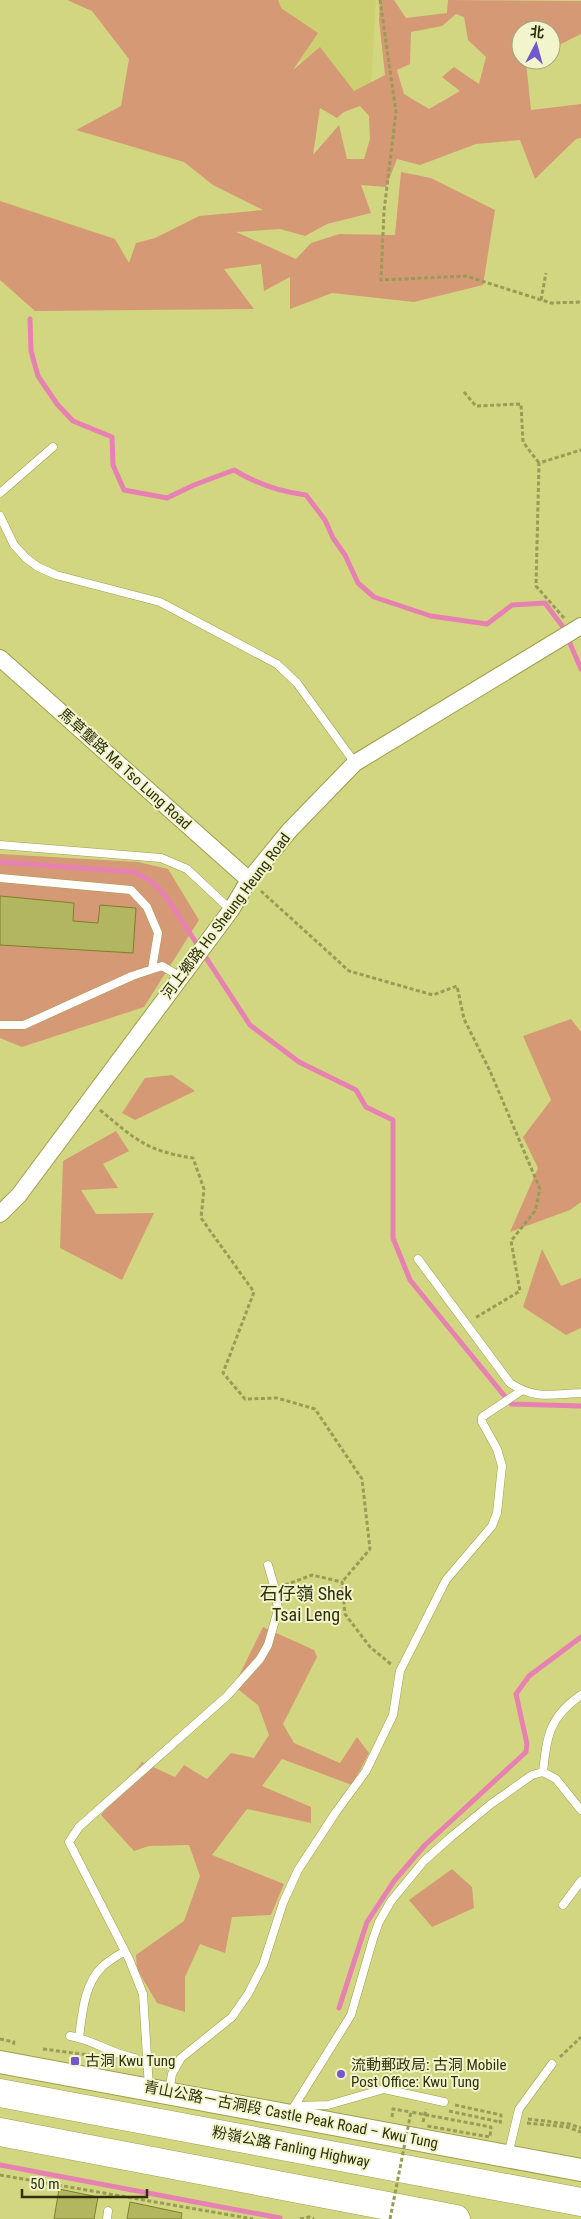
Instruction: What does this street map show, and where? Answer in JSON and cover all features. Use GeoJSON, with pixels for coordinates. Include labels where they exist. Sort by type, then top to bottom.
{"type":"FeatureCollection","features":[{"type":"Feature","properties":{"kind":"highway","name":"粉嶺公路 Fanling Highway"},"geometry":{"type":"LineString","coordinates":[[0,2093],[581,2202]]}},
{"type":"Feature","properties":{"kind":"highway"},"geometry":{"type":"LineString","coordinates":[[0,2132],[456,2219]]}},
{"type":"Feature","properties":{"kind":"main road","name":"青山公路－古洞段 Castle Peak Road – Kwu Tung"},"geometry":{"type":"LineString","coordinates":[[0,2062],[159,2090],[293,2110],[581,2170]]}},
{"type":"Feature","properties":{"kind":"street","name":"河上鄉路 Ho Sheung Heung Road"},"geometry":{"type":"LineString","coordinates":[[0,1214],[19,1195],[231,910],[249,880],[289,831],[355,763],[578,628]]}},
{"type":"Feature","properties":{"kind":"street","name":"馬草壟路 Ma Tso Lung Road"},"geometry":{"type":"LineString","coordinates":[[0,658],[249,880]]}},
{"type":"Feature","properties":{"kind":"lane"},"geometry":{"type":"LineString","coordinates":[[0,493],[52,447]]}},
{"type":"Feature","properties":{"kind":"lane"},"geometry":{"type":"LineString","coordinates":[[0,516],[14,545],[38,567],[56,575],[160,602],[277,664],[297,683],[355,763]]}},
{"type":"Feature","properties":{"kind":"lane"},"geometry":{"type":"LineString","coordinates":[[0,845],[161,858],[187,869],[231,910]]}},
{"type":"Feature","properties":{"kind":"lane"},"geometry":{"type":"LineString","coordinates":[[0,878],[131,890],[147,907],[158,933],[152,969]]}},
{"type":"Feature","properties":{"kind":"lane"},"geometry":{"type":"LineString","coordinates":[[0,1025],[24,1025],[162,966],[181,977]]}},
{"type":"Feature","properties":{"kind":"lane"},"geometry":{"type":"LineString","coordinates":[[418,1259],[510,1383],[521,1391],[536,1395],[581,1393]]}},
{"type":"Feature","properties":{"kind":"lane"},"geometry":{"type":"LineString","coordinates":[[159,2090],[172,2074],[180,2058],[232,2017],[256,1979],[283,1903],[298,1870],[336,1812],[361,1780],[393,1715],[400,1671],[446,1580],[492,1526],[497,1513],[502,1466],[500,1457],[482,1422],[482,1417],[521,1391]]}},
{"type":"Feature","properties":{"kind":"lane"},"geometry":{"type":"LineString","coordinates":[[159,2090],[143,1994],[124,1951],[69,1842],[79,1827],[227,1696],[260,1659],[268,1645],[278,1610],[276,1589],[268,1565]]}},
{"type":"Feature","properties":{"kind":"lane"},"geometry":{"type":"LineString","coordinates":[[544,1772],[547,1738],[552,1725],[567,1704],[581,1695]]}},
{"type":"Feature","properties":{"kind":"lane"},"geometry":{"type":"LineString","coordinates":[[293,2110],[351,2015],[379,1922],[391,1901],[424,1861],[491,1804],[532,1775],[544,1772],[556,1779],[581,1810]]}},
{"type":"Feature","properties":{"kind":"lane"},"geometry":{"type":"LineString","coordinates":[[563,1905],[581,1881]]}},
{"type":"Feature","properties":{"kind":"lane"},"geometry":{"type":"LineString","coordinates":[[79,2038],[84,2002],[94,1978],[101,1967],[124,1951]]}},
{"type":"Feature","properties":{"kind":"lane"},"geometry":{"type":"LineString","coordinates":[[70,2036],[87,2039],[117,2055],[135,2058]]}},
{"type":"Feature","properties":{"kind":"lane"},"geometry":{"type":"LineString","coordinates":[[507,2156],[519,2109],[552,2064]]}},
{"type":"Feature","properties":{"kind":"lane"},"geometry":{"type":"LineString","coordinates":[[293,2110],[328,2105],[384,2089],[444,2102]]}},
{"type":"Feature","properties":{"kind":"path"},"geometry":{"type":"LineString","coordinates":[[380,0],[396,112],[384,212],[381,280],[466,276],[551,303],[581,302]]}},
{"type":"Feature","properties":{"kind":"path"},"geometry":{"type":"LineString","coordinates":[[541,300],[546,273]]}},
{"type":"Feature","properties":{"kind":"path"},"geometry":{"type":"LineString","coordinates":[[464,392],[476,406],[521,404],[523,442],[539,463],[536,586],[578,628]]}},
{"type":"Feature","properties":{"kind":"path"},"geometry":{"type":"LineString","coordinates":[[539,463],[581,450]]}},
{"type":"Feature","properties":{"kind":"path"},"geometry":{"type":"LineString","coordinates":[[249,880],[349,971],[433,995],[457,986],[464,1019],[490,1071],[540,1189],[535,1211],[511,1240],[520,1291],[466,1323]]}},
{"type":"Feature","properties":{"kind":"path"},"geometry":{"type":"LineString","coordinates":[[88,1100],[140,1143],[167,1154],[193,1158],[204,1189],[201,1218],[254,1292],[223,1373],[245,1399],[277,1398],[315,1409],[362,1479],[370,1549],[342,1582],[345,1614],[370,1647],[400,1671]]}},
{"type":"Feature","properties":{"kind":"path"},"geometry":{"type":"LineString","coordinates":[[276,1589],[312,1575],[342,1582]]}},
{"type":"Feature","properties":{"kind":"path"},"geometry":{"type":"LineString","coordinates":[[552,2064],[581,2036]]}},
{"type":"Feature","properties":{"kind":"path"},"geometry":{"type":"LineString","coordinates":[[0,2040],[14,2042]]}},
{"type":"Feature","properties":{"kind":"path"},"geometry":{"type":"LineString","coordinates":[[422,2125],[428,2099]]}},
{"type":"Feature","properties":{"kind":"path"},"geometry":{"type":"LineString","coordinates":[[390,2219],[411,2112],[491,2126],[490,2137],[427,2126]]}},
{"type":"Feature","properties":{"kind":"path"},"geometry":{"type":"LineString","coordinates":[[528,2119],[569,2124],[581,2128]]}},
{"type":"Feature","properties":{"kind":"path"},"geometry":{"type":"LineString","coordinates":[[0,2175],[253,2219]]}},
{"type":"Feature","properties":{"kind":"path"},"geometry":{"type":"LineString","coordinates":[[300,2219],[309,2217],[314,2219]]}},
{"type":"Feature","properties":{"kind":"shaded area"},"geometry":{"type":"Polygon","coordinates":[[[67,0],[278,0],[281,8],[318,33],[293,70],[320,47],[354,91],[385,75],[379,20],[380,0],[394,0],[406,18],[447,13],[448,0],[581,1],[581,34],[561,44],[561,20],[511,20],[511,70],[527,70],[531,110],[581,104],[581,138],[576,139],[535,179],[520,140],[476,144],[420,165],[397,159],[386,187],[361,185],[371,213],[327,224],[305,236],[280,229],[236,232],[296,259],[311,243],[339,234],[395,235],[401,172],[431,178],[495,210],[483,285],[414,302],[332,293],[290,309],[290,277],[264,291],[261,264],[224,269],[254,309],[35,311],[0,280],[0,201],[115,239],[129,263],[136,243],[155,238],[199,216],[263,210],[213,185],[184,162],[76,130],[121,106],[129,59],[92,11],[67,0]],[[456,14],[442,26],[411,32],[410,64],[397,70],[404,94],[429,109],[460,91],[442,77],[454,67],[479,84],[486,57],[468,40],[464,17],[456,14]],[[360,106],[344,112],[337,118],[320,108],[313,155],[339,125],[347,159],[364,159],[370,139],[369,116],[360,106]]]}},
{"type":"Feature","properties":{"kind":"shaded area"},"geometry":{"type":"Polygon","coordinates":[[[243,0],[376,0],[370,107],[334,70],[272,55],[243,0]]]}},
{"type":"Feature","properties":{"kind":"shaded area"},"geometry":{"type":"Polygon","coordinates":[[[0,854],[138,862],[168,869],[199,920],[144,1007],[22,1047],[0,1038],[0,854]]]}},
{"type":"Feature","properties":{"kind":"shaded area"},"geometry":{"type":"Polygon","coordinates":[[[571,1019],[581,1032],[581,1202],[570,1210],[510,1232],[538,1168],[523,1137],[551,1100],[523,1036],[571,1019]]]}},
{"type":"Feature","properties":{"kind":"shaded area"},"geometry":{"type":"Polygon","coordinates":[[[172,1075],[195,1091],[135,1120],[122,1113],[145,1078],[172,1075]]]}},
{"type":"Feature","properties":{"kind":"shaded area"},"geometry":{"type":"Polygon","coordinates":[[[116,1131],[129,1151],[103,1164],[118,1188],[81,1190],[96,1214],[154,1213],[122,1280],[60,1248],[63,1161],[116,1131]]]}},
{"type":"Feature","properties":{"kind":"shaded area"},"geometry":{"type":"Polygon","coordinates":[[[542,1249],[561,1286],[581,1278],[581,1328],[566,1335],[523,1307],[542,1249]]]}},
{"type":"Feature","properties":{"kind":"shaded area"},"geometry":{"type":"Polygon","coordinates":[[[263,1627],[314,1650],[317,1657],[283,1724],[294,1743],[340,1763],[357,1737],[369,1753],[352,1785],[282,1759],[262,1786],[311,1807],[311,1823],[247,1809],[212,1855],[284,1884],[271,1915],[232,1917],[225,1953],[200,1944],[185,1977],[185,2012],[157,2003],[137,1969],[136,1955],[184,1921],[200,1876],[189,1845],[149,1846],[134,1851],[101,1815],[142,1762],[175,1777],[184,1765],[207,1779],[231,1753],[254,1758],[269,1735],[258,1705],[234,1686],[263,1627]]]}},
{"type":"Feature","properties":{"kind":"shaded area"},"geometry":{"type":"Polygon","coordinates":[[[452,1869],[472,1887],[474,1908],[432,1927],[409,1900],[452,1869]]]}},
{"type":"Feature","properties":{"kind":"building"},"geometry":{"type":"Polygon","coordinates":[[[0,896],[74,903],[73,921],[98,923],[100,905],[136,908],[133,953],[0,945],[0,896]]]}},
{"type":"Feature","properties":{"kind":"building"},"geometry":{"type":"Polygon","coordinates":[[[59,2189],[98,2197],[94,2219],[54,2219],[59,2189]]]}},
{"type":"Feature","properties":{"kind":"building"},"geometry":{"type":"Polygon","coordinates":[[[130,2202],[182,2213],[181,2219],[127,2219],[130,2202]]]}},
{"type":"Feature","properties":{"kind":"waterway"},"geometry":{"type":"LineString","coordinates":[[30,319],[31,351],[38,376],[57,404],[73,421],[112,437],[113,465],[124,490],[167,498],[194,485],[234,470],[268,487],[306,495],[325,520],[358,583],[374,597],[431,616],[487,624],[512,605],[545,603],[563,627],[581,669]]}},
{"type":"Feature","properties":{"kind":"waterway"},"geometry":{"type":"LineString","coordinates":[[0,862],[135,872],[152,882],[165,895],[250,1025],[299,1062],[356,1090],[366,1107],[393,1120],[393,1238],[410,1280],[511,1404],[581,1406]]}},
{"type":"Feature","properties":{"kind":"waterway"},"geometry":{"type":"LineString","coordinates":[[339,2008],[367,1922],[394,1881],[425,1845],[526,1752],[527,1744],[516,1694],[529,1676],[581,1637]]}},
{"type":"Feature","properties":{"kind":"waterway"},"geometry":{"type":"LineString","coordinates":[[0,2165],[280,2218]]}},
{"type":"Feature","properties":{"kind":"place","name":"古洞 Kwu Tung"},"geometry":{"type":"Point","coordinates":[75,2061]}},
{"type":"Feature","properties":{"kind":"place","name":"流動郵政局: 古洞 Mobile Post Office: Kwu Tung"},"geometry":{"type":"Point","coordinates":[341,2074]}},
{"type":"Feature","properties":{"kind":"district","name":"石仔嶺 Shek Tsai Leng"},"geometry":{"type":"Point","coordinates":[306,1604]}}]}
